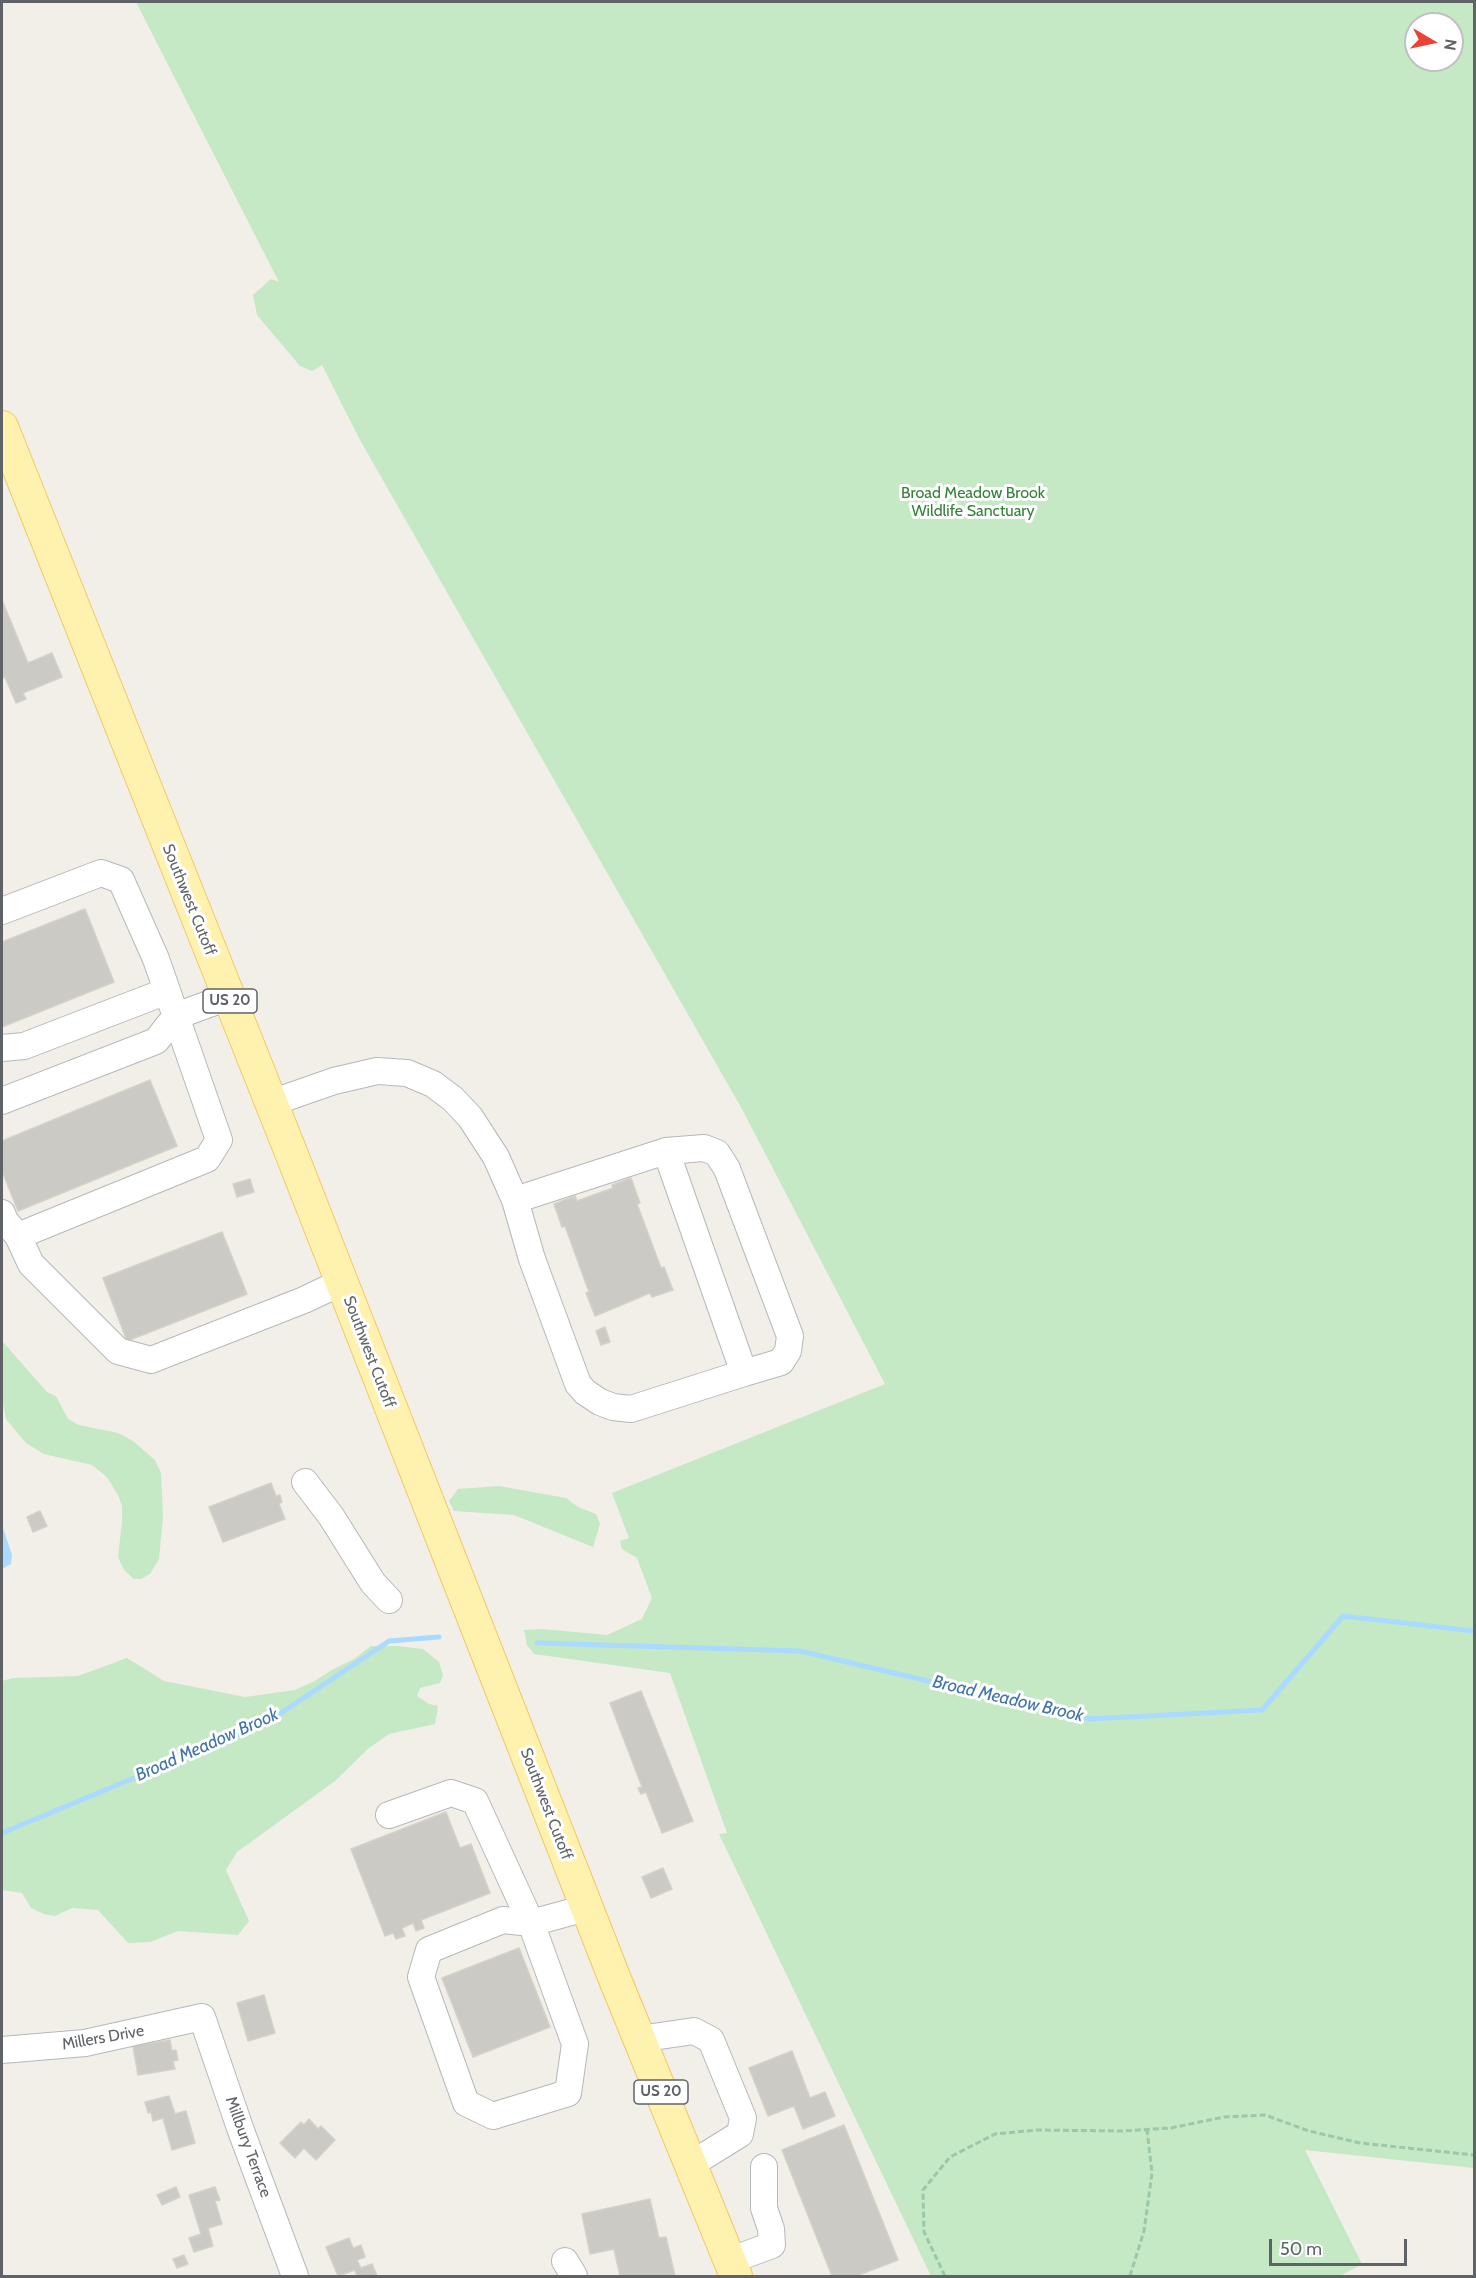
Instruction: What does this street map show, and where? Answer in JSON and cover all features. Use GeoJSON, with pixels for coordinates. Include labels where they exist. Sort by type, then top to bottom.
{"type":"FeatureCollection","features":[{"type":"Feature","properties":{"kind":"main road","name":"Southwest Cutoff"},"geometry":{"type":"LineString","coordinates":[[2,427],[342,1282],[586,1908],[733,2269]]}},
{"type":"Feature","properties":{"kind":"street"},"geometry":{"type":"LineString","coordinates":[[2,911],[101,873],[121,880],[156,959],[219,1140],[207,1159],[18,1236]]}},
{"type":"Feature","properties":{"kind":"street"},"geometry":{"type":"LineString","coordinates":[[2,1048],[24,1046],[167,991]]}},
{"type":"Feature","properties":{"kind":"street"},"geometry":{"type":"LineString","coordinates":[[2,1101],[156,1041],[176,1016],[228,997]]}},
{"type":"Feature","properties":{"kind":"street"},"geometry":{"type":"LineString","coordinates":[[271,1103],[334,1081],[378,1071],[407,1073],[432,1084],[453,1099],[470,1117],[496,1157],[515,1200],[532,1259],[578,1384],[600,1402],[613,1407],[631,1408],[781,1362],[788,1351],[790,1336],[727,1169],[717,1153],[704,1148],[666,1151],[515,1200]]}},
{"type":"Feature","properties":{"kind":"street"},"geometry":{"type":"LineString","coordinates":[[666,1151],[744,1372]]}},
{"type":"Feature","properties":{"kind":"street"},"geometry":{"type":"LineString","coordinates":[[2,1214],[18,1236],[31,1264],[118,1351],[151,1360],[304,1300],[342,1282]]}},
{"type":"Feature","properties":{"kind":"street"},"geometry":{"type":"LineString","coordinates":[[305,1482],[331,1516],[373,1583],[389,1600]]}},
{"type":"Feature","properties":{"kind":"street"},"geometry":{"type":"LineString","coordinates":[[389,1815],[451,1793],[475,1802],[531,1923],[576,2044],[568,2093],[493,2116],[466,2103],[421,1977],[429,1950],[503,1920],[531,1923],[586,1908]]}},
{"type":"Feature","properties":{"kind":"street","name":"Millers Drive"},"geometry":{"type":"LineString","coordinates":[[2,2050],[85,2043],[202,2017]]}},
{"type":"Feature","properties":{"kind":"street","name":"Millbury Terrace"},"geometry":{"type":"LineString","coordinates":[[202,2017],[295,2277]]}},
{"type":"Feature","properties":{"kind":"street"},"geometry":{"type":"LineString","coordinates":[[639,2039],[694,2031],[711,2040],[742,2118],[740,2134],[690,2164]]}},
{"type":"Feature","properties":{"kind":"street"},"geometry":{"type":"LineString","coordinates":[[733,2269],[772,2245],[771,2229],[764,2208],[764,2167]]}},
{"type":"Feature","properties":{"kind":"path"},"geometry":{"type":"LineString","coordinates":[[945,2277],[924,2232],[923,2190],[950,2157],[995,2134],[1037,2130],[1171,2128],[1224,2117],[1265,2115],[1309,2131],[1360,2143],[1474,2155]]}},
{"type":"Feature","properties":{"kind":"path"},"geometry":{"type":"LineString","coordinates":[[1130,2277],[1143,2231],[1152,2173],[1147,2129]]}},
{"type":"Feature","properties":{"kind":"green space","name":"Broad Meadow Brook Wildlife Sanctuary"},"geometry":{"type":"Polygon","coordinates":[[[136,2],[1474,2],[1474,2168],[1305,2150],[1362,2264],[1340,2276],[931,2276],[719,1834],[727,1833],[670,1673],[534,1654],[527,1645],[524,1630],[542,1629],[607,1635],[642,1619],[652,1598],[637,1558],[622,1549],[620,1541],[629,1538],[612,1493],[885,1384],[742,1109],[360,440],[322,365],[312,371],[300,366],[257,315],[253,295],[271,279],[279,282],[136,2]]]}},
{"type":"Feature","properties":{"kind":"green space"},"geometry":{"type":"Polygon","coordinates":[[[2,1341],[47,1392],[56,1396],[68,1419],[79,1425],[118,1433],[133,1441],[155,1460],[161,1473],[163,1516],[159,1559],[150,1574],[141,1579],[134,1579],[124,1570],[118,1557],[122,1506],[107,1477],[92,1465],[44,1454],[26,1443],[6,1419],[2,1398],[2,1341]]]}},
{"type":"Feature","properties":{"kind":"green space"},"geometry":{"type":"Polygon","coordinates":[[[499,1486],[566,1498],[578,1507],[596,1514],[600,1524],[593,1547],[514,1515],[454,1511],[449,1501],[458,1489],[499,1486]]]}},
{"type":"Feature","properties":{"kind":"green space"},"geometry":{"type":"Polygon","coordinates":[[[371,1646],[423,1649],[439,1662],[443,1675],[440,1683],[420,1688],[417,1696],[429,1704],[438,1706],[435,1724],[389,1734],[369,1748],[335,1781],[237,1852],[226,1870],[249,1921],[238,1935],[178,1931],[150,1942],[128,1943],[98,1910],[72,1908],[55,1916],[44,1914],[31,1908],[22,1893],[2,1890],[2,1681],[13,1678],[78,1676],[127,1658],[164,1681],[245,1697],[295,1690],[354,1659],[371,1646]]]}},
{"type":"Feature","properties":{"kind":"water"},"geometry":{"type":"Polygon","coordinates":[[[2,1525],[12,1555],[11,1564],[2,1569],[2,1525]]]}},
{"type":"Feature","properties":{"kind":"building"},"geometry":{"type":"Polygon","coordinates":[[[2,600],[28,663],[52,653],[62,677],[23,693],[26,699],[16,703],[5,677],[2,679],[2,600]]]}},
{"type":"Feature","properties":{"kind":"building"},"geometry":{"type":"Polygon","coordinates":[[[85,909],[114,982],[2,1027],[2,942],[85,909]]]}},
{"type":"Feature","properties":{"kind":"building"},"geometry":{"type":"Polygon","coordinates":[[[150,1080],[177,1146],[18,1211],[2,1171],[2,1141],[150,1080]]]}},
{"type":"Feature","properties":{"kind":"building"},"geometry":{"type":"Polygon","coordinates":[[[631,1178],[640,1203],[637,1204],[661,1268],[664,1267],[673,1290],[652,1297],[650,1293],[595,1316],[586,1293],[589,1292],[565,1226],[562,1227],[554,1204],[575,1196],[577,1201],[613,1188],[612,1185],[631,1178]]]}},
{"type":"Feature","properties":{"kind":"building"},"geometry":{"type":"Polygon","coordinates":[[[250,1179],[254,1192],[237,1197],[233,1184],[250,1179]]]}},
{"type":"Feature","properties":{"kind":"building"},"geometry":{"type":"Polygon","coordinates":[[[222,1232],[247,1294],[127,1341],[103,1278],[222,1232]]]}},
{"type":"Feature","properties":{"kind":"building"},"geometry":{"type":"Polygon","coordinates":[[[605,1327],[610,1342],[601,1345],[596,1331],[605,1327]]]}},
{"type":"Feature","properties":{"kind":"building"},"geometry":{"type":"Polygon","coordinates":[[[271,1483],[276,1496],[280,1495],[282,1502],[279,1504],[285,1519],[223,1542],[209,1507],[271,1483]]]}},
{"type":"Feature","properties":{"kind":"building"},"geometry":{"type":"Polygon","coordinates":[[[40,1511],[47,1526],[33,1532],[27,1517],[40,1511]]]}},
{"type":"Feature","properties":{"kind":"building"},"geometry":{"type":"Polygon","coordinates":[[[641,1691],[693,1821],[662,1833],[646,1792],[641,1794],[638,1788],[642,1787],[610,1703],[641,1691]]]}},
{"type":"Feature","properties":{"kind":"building"},"geometry":{"type":"Polygon","coordinates":[[[446,1812],[460,1848],[471,1844],[490,1893],[421,1920],[424,1928],[416,1931],[413,1923],[402,1928],[405,1936],[396,1939],[393,1933],[385,1936],[351,1849],[446,1812]]]}},
{"type":"Feature","properties":{"kind":"building"},"geometry":{"type":"Polygon","coordinates":[[[663,1868],[672,1889],[651,1898],[642,1877],[663,1868]]]}},
{"type":"Feature","properties":{"kind":"building"},"geometry":{"type":"Polygon","coordinates":[[[519,1948],[550,2027],[473,2057],[442,1978],[519,1948]]]}},
{"type":"Feature","properties":{"kind":"building"},"geometry":{"type":"Polygon","coordinates":[[[264,1995],[275,2033],[248,2041],[237,2003],[264,1995]]]}},
{"type":"Feature","properties":{"kind":"building"},"geometry":{"type":"Polygon","coordinates":[[[170,2040],[172,2051],[176,2050],[178,2060],[173,2061],[175,2069],[138,2075],[133,2046],[170,2040]]]}},
{"type":"Feature","properties":{"kind":"building"},"geometry":{"type":"Polygon","coordinates":[[[792,2051],[810,2098],[825,2092],[835,2116],[803,2129],[794,2106],[768,2116],[749,2068],[792,2051]]]}},
{"type":"Feature","properties":{"kind":"building"},"geometry":{"type":"Polygon","coordinates":[[[169,2096],[175,2114],[186,2111],[195,2143],[172,2150],[163,2118],[153,2121],[145,2102],[169,2096]]]}},
{"type":"Feature","properties":{"kind":"building"},"geometry":{"type":"Polygon","coordinates":[[[309,2119],[318,2129],[321,2126],[335,2140],[316,2160],[304,2148],[295,2158],[280,2143],[301,2122],[304,2125],[309,2119]]]}},
{"type":"Feature","properties":{"kind":"building"},"geometry":{"type":"Polygon","coordinates":[[[844,2125],[898,2260],[856,2276],[832,2276],[782,2150],[844,2125]]]}},
{"type":"Feature","properties":{"kind":"building"},"geometry":{"type":"Polygon","coordinates":[[[176,2187],[180,2197],[162,2205],[157,2195],[176,2187]]]}},
{"type":"Feature","properties":{"kind":"building"},"geometry":{"type":"Polygon","coordinates":[[[215,2187],[220,2200],[215,2201],[222,2224],[208,2228],[213,2246],[194,2252],[189,2238],[201,2234],[189,2195],[215,2187]]]}},
{"type":"Feature","properties":{"kind":"building"},"geometry":{"type":"Polygon","coordinates":[[[650,2199],[659,2238],[666,2237],[675,2276],[620,2276],[614,2249],[590,2254],[582,2214],[650,2199]]]}},
{"type":"Feature","properties":{"kind":"building"},"geometry":{"type":"Polygon","coordinates":[[[349,2238],[353,2248],[361,2245],[365,2257],[357,2260],[361,2268],[372,2264],[377,2276],[357,2276],[355,2270],[338,2276],[326,2247],[349,2238]]]}},
{"type":"Feature","properties":{"kind":"building"},"geometry":{"type":"Polygon","coordinates":[[[184,2255],[188,2264],[177,2268],[173,2259],[184,2255]]]}},
{"type":"Feature","properties":{"kind":"waterway","name":"Broad Meadow Brook"},"geometry":{"type":"LineString","coordinates":[[537,1643],[800,1651],[1090,1719],[1262,1710],[1343,1616],[1474,1631]]}},
{"type":"Feature","properties":{"kind":"waterway","name":"Broad Meadow Brook"},"geometry":{"type":"LineString","coordinates":[[2,1833],[266,1723],[389,1641],[439,1637]]}}]}
